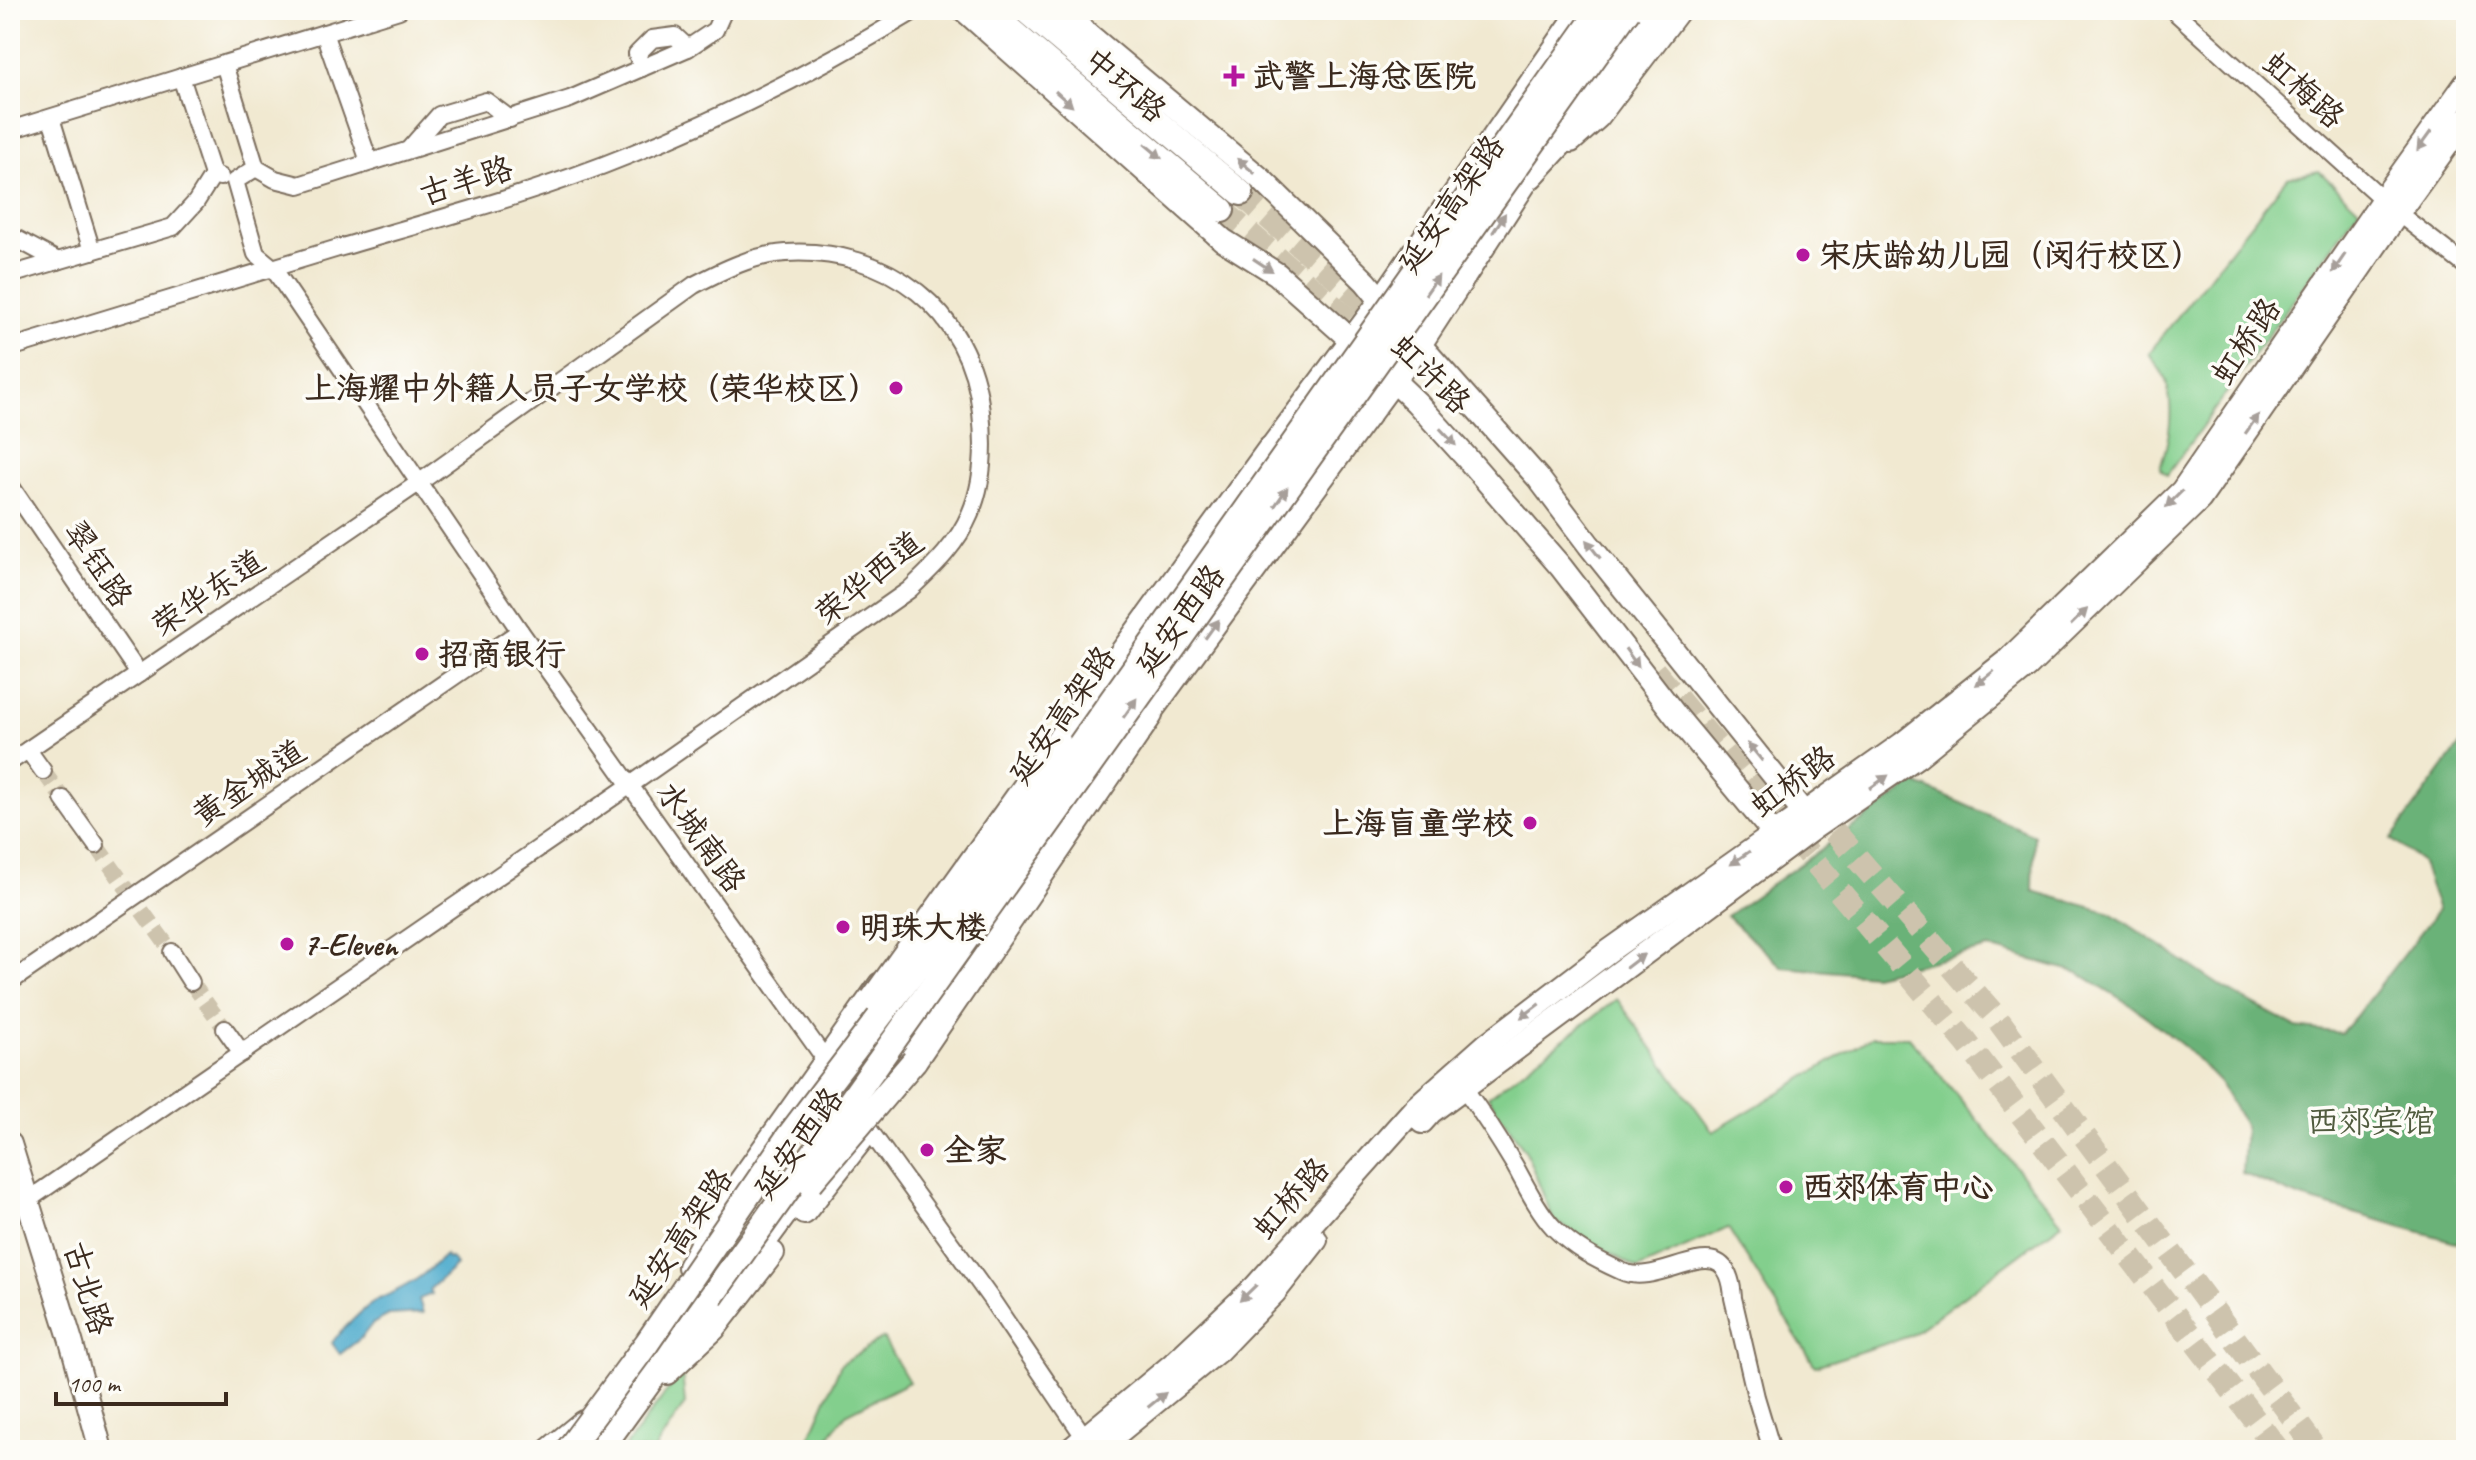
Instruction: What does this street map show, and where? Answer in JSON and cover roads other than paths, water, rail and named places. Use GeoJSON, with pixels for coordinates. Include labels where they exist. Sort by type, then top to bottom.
{"type":"FeatureCollection","features":[{"type":"Feature","properties":{"kind":"highway","name":"中环路"},"geometry":{"type":"LineString","coordinates":[[987,10],[1222,210]]}},
{"type":"Feature","properties":{"kind":"highway","name":"中环路"},"geometry":{"type":"LineString","coordinates":[[1025,10],[1241,193]]}},
{"type":"Feature","properties":{"kind":"highway","name":"延安高架路"},"geometry":{"type":"LineString","coordinates":[[566,1450],[647,1343],[788,1137],[990,872],[1600,10]]}},
{"type":"Feature","properties":{"kind":"highway","name":"延安高架路"},"geometry":{"type":"LineString","coordinates":[[600,1450],[1628,10]]}},
{"type":"Feature","properties":{"kind":"highway"},"geometry":{"type":"LineString","coordinates":[[1531,176],[1574,129],[1656,10]]}},
{"type":"Feature","properties":{"kind":"highway"},"geometry":{"type":"LineString","coordinates":[[788,1137],[868,1006],[1270,449]]}},
{"type":"Feature","properties":{"kind":"highway"},"geometry":{"type":"LineString","coordinates":[[711,1297],[914,1061],[1150,715]]}},
{"type":"Feature","properties":{"kind":"main road","name":"虹许路"},"geometry":{"type":"LineString","coordinates":[[964,10],[1223,240],[1268,267],[1393,381],[1465,456],[1561,567],[1676,716],[1780,842]]}},
{"type":"Feature","properties":{"kind":"main road","name":"虹许路"},"geometry":{"type":"LineString","coordinates":[[1059,10],[1262,180],[1381,300],[1539,479],[1809,820]]}},
{"type":"Feature","properties":{"kind":"main road","name":"延安西路"},"geometry":{"type":"LineString","coordinates":[[656,1328],[717,1214],[825,1059],[956,881],[1061,721],[1219,505],[1270,449],[1381,300],[1581,10]]}},
{"type":"Feature","properties":{"kind":"main road","name":"延安西路"},"geometry":{"type":"LineString","coordinates":[[609,1450],[863,1123],[966,966],[1086,793],[1150,715],[1420,345],[1550,143],[1645,10]]}},
{"type":"Feature","properties":{"kind":"main road"},"geometry":{"type":"LineString","coordinates":[[1531,176],[1598,117],[1679,10]]}},
{"type":"Feature","properties":{"kind":"main road","name":"虹桥路"},"geometry":{"type":"LineString","coordinates":[[1086,1447],[1218,1351],[1275,1292],[1349,1197],[1431,1112],[1809,820],[2008,660],[2182,491],[2390,206],[2466,83]]}},
{"type":"Feature","properties":{"kind":"main road","name":"虹桥路"},"geometry":{"type":"LineString","coordinates":[[2390,206],[2466,119]]}},
{"type":"Feature","properties":{"kind":"main road","name":"延安西路"},"geometry":{"type":"LineString","coordinates":[[566,1450],[869,1035],[1076,736],[1233,517],[1270,449]]}},
{"type":"Feature","properties":{"kind":"main road","name":"虹桥路"},"geometry":{"type":"LineString","coordinates":[[1086,1447],[1255,1287],[1416,1107],[1475,1055],[1609,951],[1780,842]]}},
{"type":"Feature","properties":{"kind":"main road","name":"古北路"},"geometry":{"type":"LineString","coordinates":[[10,1144],[101,1450]]}},
{"type":"Feature","properties":{"kind":"main road","name":"延安西路"},"geometry":{"type":"LineString","coordinates":[[549,1450],[587,1419]]}},
{"type":"Feature","properties":{"kind":"street"},"geometry":{"type":"LineString","coordinates":[[10,130],[399,10]]}},
{"type":"Feature","properties":{"kind":"street"},"geometry":{"type":"LineString","coordinates":[[224,64],[256,168],[275,179],[299,185],[570,99],[688,48],[715,30],[724,10]]}},
{"type":"Feature","properties":{"kind":"street","name":"古羊路"},"geometry":{"type":"LineString","coordinates":[[10,348],[569,178],[744,105],[802,76],[916,10]]}},
{"type":"Feature","properties":{"kind":"street","name":"虹梅路"},"geometry":{"type":"LineString","coordinates":[[2173,10],[2390,206],[2466,266]]}},
{"type":"Feature","properties":{"kind":"street"},"geometry":{"type":"LineString","coordinates":[[324,33],[369,161]]}},
{"type":"Feature","properties":{"kind":"street"},"geometry":{"type":"LineString","coordinates":[[642,68],[637,54],[652,39],[675,36],[688,48]]}},
{"type":"Feature","properties":{"kind":"street"},"geometry":{"type":"LineString","coordinates":[[652,39],[662,60]]}},
{"type":"Feature","properties":{"kind":"street"},"geometry":{"type":"LineString","coordinates":[[181,77],[213,175]]}},
{"type":"Feature","properties":{"kind":"street"},"geometry":{"type":"LineString","coordinates":[[409,149],[439,115],[455,110],[486,101],[510,119]]}},
{"type":"Feature","properties":{"kind":"street"},"geometry":{"type":"LineString","coordinates":[[455,110],[463,133]]}},
{"type":"Feature","properties":{"kind":"street"},"geometry":{"type":"LineString","coordinates":[[51,118],[92,251]]}},
{"type":"Feature","properties":{"kind":"street"},"geometry":{"type":"LineString","coordinates":[[213,175],[235,181],[256,168]]}},
{"type":"Feature","properties":{"kind":"street"},"geometry":{"type":"LineString","coordinates":[[10,275],[173,227],[196,202],[213,175]]}},
{"type":"Feature","properties":{"kind":"street","name":"水城南路"},"geometry":{"type":"LineString","coordinates":[[235,181],[256,254],[273,268],[520,631],[825,1059],[834,1081],[991,1299],[1086,1447]]}},
{"type":"Feature","properties":{"kind":"street"},"geometry":{"type":"LineString","coordinates":[[10,240],[17,239],[58,261]]}},
{"type":"Feature","properties":{"kind":"street","name":"荣华西道"},"geometry":{"type":"LineString","coordinates":[[420,482],[694,285],[737,263],[785,253],[832,255],[883,268],[917,289],[946,322],[970,361],[980,399],[984,437],[982,475],[970,515],[944,556],[909,590],[629,786]]}},
{"type":"Feature","properties":{"kind":"street","name":"荣华东道"},"geometry":{"type":"LineString","coordinates":[[10,762],[420,482]]}},
{"type":"Feature","properties":{"kind":"street","name":"翠钰路"},"geometry":{"type":"LineString","coordinates":[[10,485],[139,674]]}},
{"type":"Feature","properties":{"kind":"street","name":"黄金城道"},"geometry":{"type":"LineString","coordinates":[[10,982],[520,631]]}},
{"type":"Feature","properties":{"kind":"street"},"geometry":{"type":"LineString","coordinates":[[28,750],[43,771]]}},
{"type":"Feature","properties":{"kind":"street"},"geometry":{"type":"LineString","coordinates":[[28,1200],[629,786]]}},
{"type":"Feature","properties":{"kind":"street"},"geometry":{"type":"LineString","coordinates":[[63,799],[96,845]]}},
{"type":"Feature","properties":{"kind":"street"},"geometry":{"type":"LineString","coordinates":[[172,952],[191,982]]}},
{"type":"Feature","properties":{"kind":"street"},"geometry":{"type":"LineString","coordinates":[[225,1029],[242,1053]]}},
{"type":"Feature","properties":{"kind":"street"},"geometry":{"type":"LineString","coordinates":[[1464,1088],[1553,1227],[1589,1257],[1631,1276],[1655,1274],[1700,1260],[1719,1261],[1726,1267],[1756,1397],[1772,1450]]}},
{"type":"Feature","properties":{"kind":"water"},"geometry":{"type":"Polygon","coordinates":[[[445,1255],[456,1265],[430,1289],[432,1294],[419,1299],[423,1313],[389,1315],[372,1324],[361,1338],[340,1354],[332,1343],[340,1332],[366,1308],[416,1280],[445,1255]]]}},
{"type":"Feature","properties":{"kind":"tunnel"},"geometry":{"type":"LineString","coordinates":[[1241,193],[1390,325]]}},
{"type":"Feature","properties":{"kind":"tunnel"},"geometry":{"type":"LineString","coordinates":[[1222,210],[1374,342]]}},
{"type":"Feature","properties":{"kind":"tunnel"},"geometry":{"type":"LineString","coordinates":[[1654,671],[1966,1042],[2278,1450]]}},
{"type":"Feature","properties":{"kind":"tunnel"},"geometry":{"type":"LineString","coordinates":[[43,771],[63,799]]}},
{"type":"Feature","properties":{"kind":"tunnel"},"geometry":{"type":"LineString","coordinates":[[1810,804],[1996,1017],[2317,1450]]}},
{"type":"Feature","properties":{"kind":"tunnel"},"geometry":{"type":"LineString","coordinates":[[96,845],[127,889]]}},
{"type":"Feature","properties":{"kind":"tunnel"},"geometry":{"type":"LineString","coordinates":[[142,911],[172,952]]}},
{"type":"Feature","properties":{"kind":"tunnel"},"geometry":{"type":"LineString","coordinates":[[191,982],[225,1029]]}},
{"type":"Feature","properties":{"kind":"place","name":"武警上海总医院"},"geometry":{"type":"Point","coordinates":[1234,76]}},
{"type":"Feature","properties":{"kind":"place","name":"宋庆龄幼儿园（闵行校区）"},"geometry":{"type":"Point","coordinates":[1803,255]}},
{"type":"Feature","properties":{"kind":"place","name":"上海耀中外籍人员子女学校（荣华校区）"},"geometry":{"type":"Point","coordinates":[896,388]}},
{"type":"Feature","properties":{"kind":"place","name":"招商银行"},"geometry":{"type":"Point","coordinates":[422,654]}},
{"type":"Feature","properties":{"kind":"place","name":"上海盲童学校"},"geometry":{"type":"Point","coordinates":[1530,823]}},
{"type":"Feature","properties":{"kind":"place","name":"明珠大楼"},"geometry":{"type":"Point","coordinates":[843,927]}},
{"type":"Feature","properties":{"kind":"place","name":"7-Eleven"},"geometry":{"type":"Point","coordinates":[287,944]}},
{"type":"Feature","properties":{"kind":"place","name":"全家"},"geometry":{"type":"Point","coordinates":[927,1150]}},
{"type":"Feature","properties":{"kind":"place","name":"西郊体育中心"},"geometry":{"type":"Point","coordinates":[1786,1187]}},
{"type":"Feature","properties":{"kind":"park label","name":"西郊宾馆"},"geometry":{"type":"Point","coordinates":[2371,1121]}}]}
